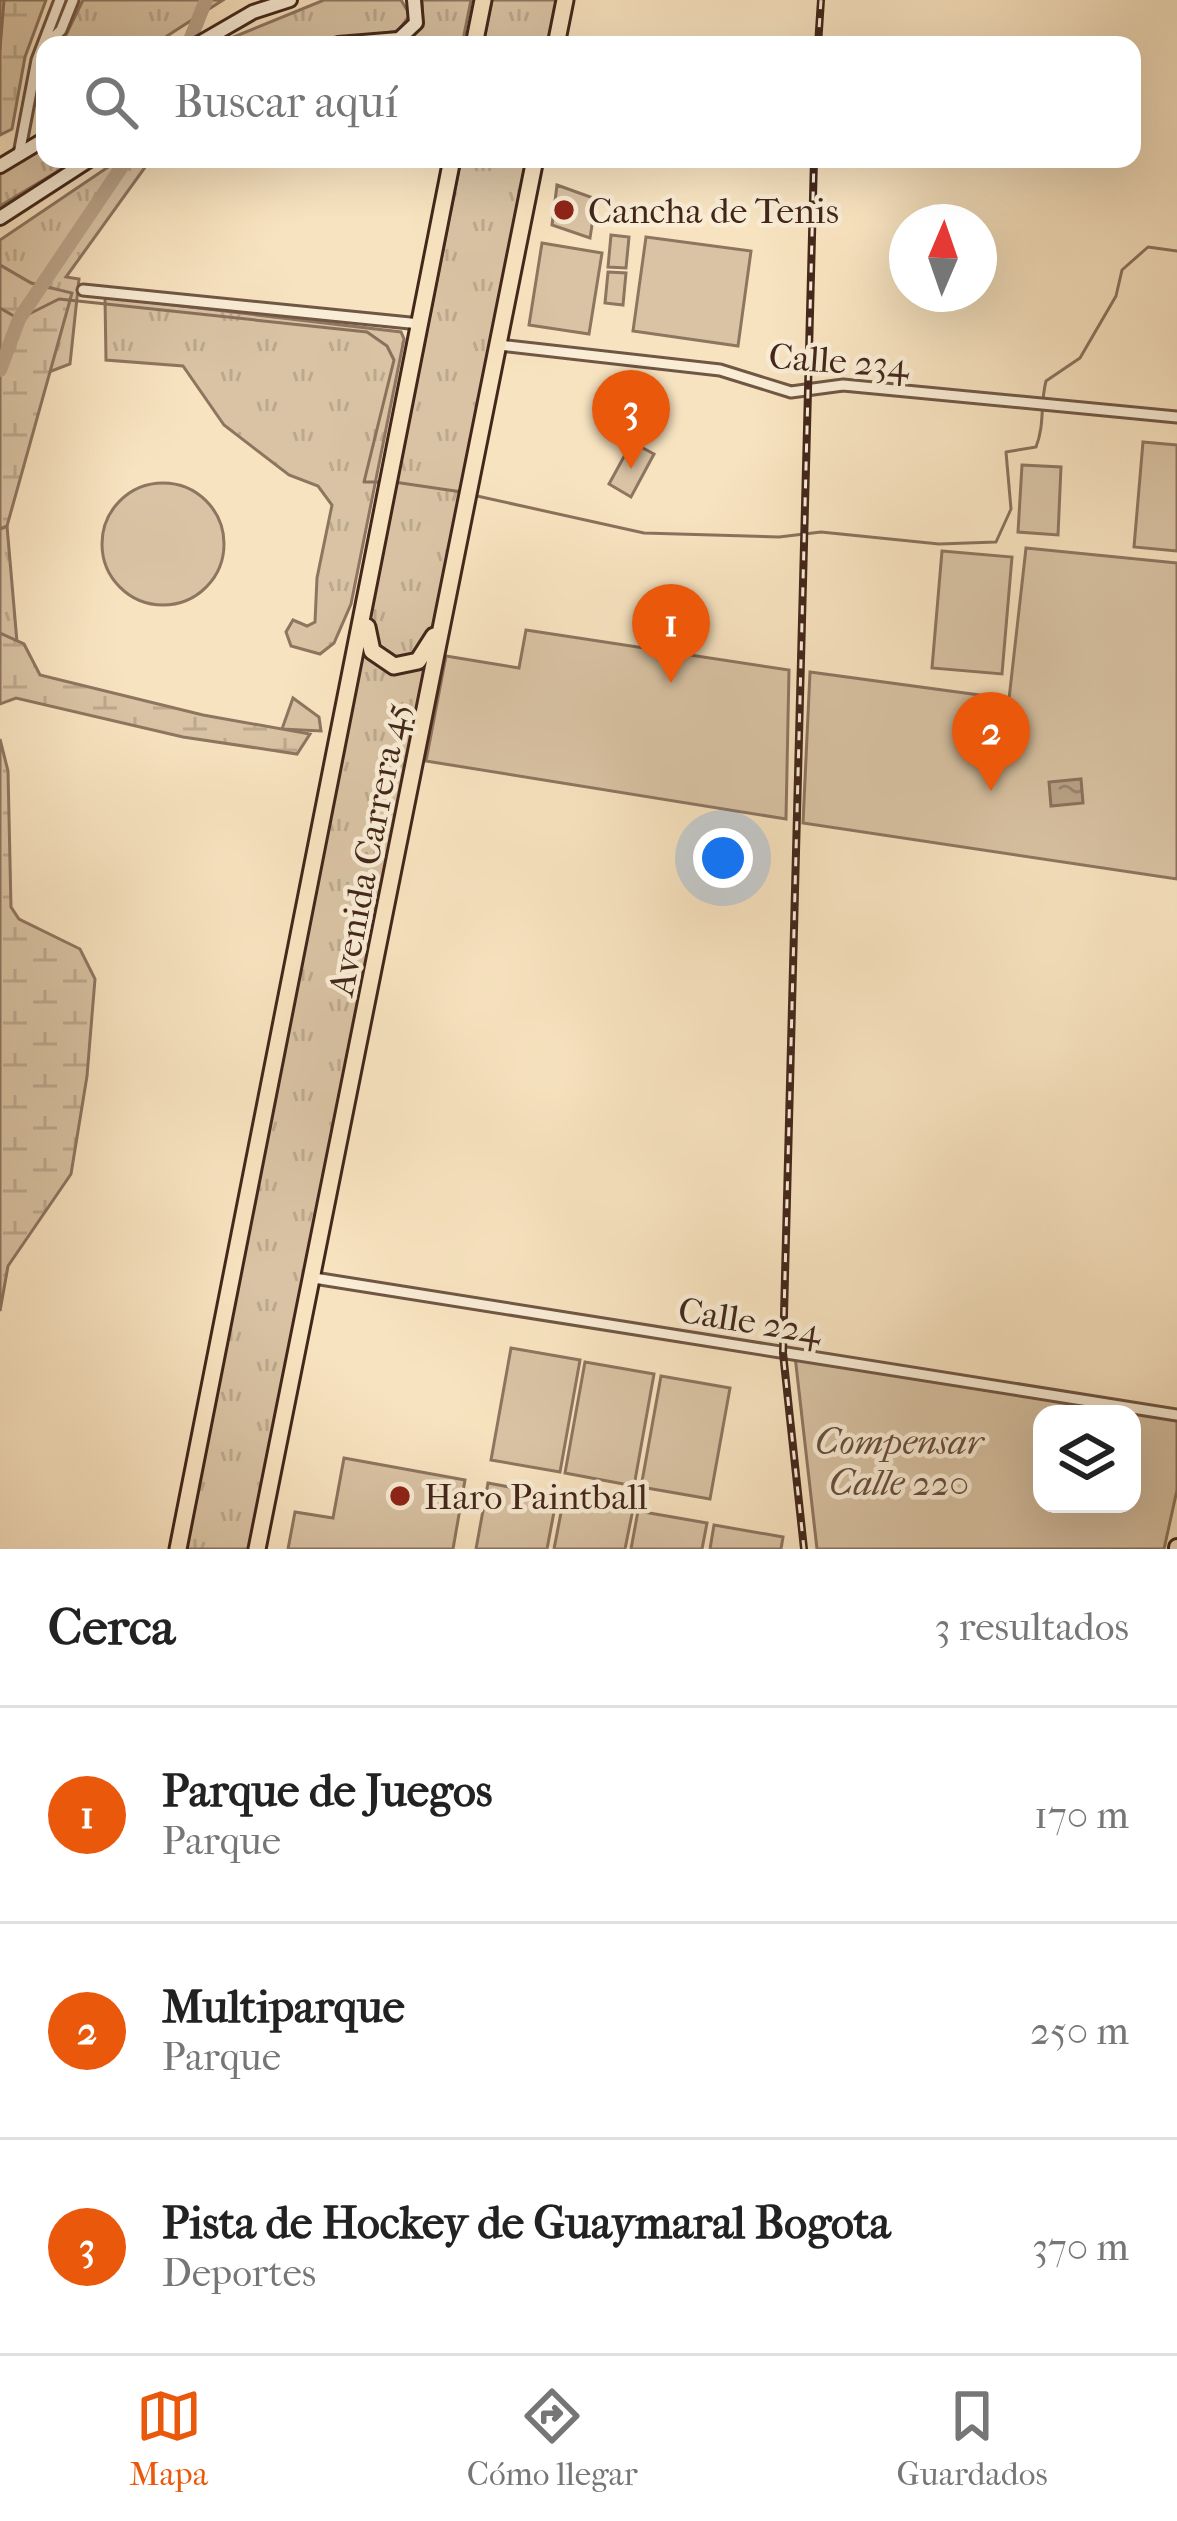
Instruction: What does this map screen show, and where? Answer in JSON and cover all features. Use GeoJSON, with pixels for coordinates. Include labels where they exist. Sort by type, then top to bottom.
{"type":"FeatureCollection","features":[{"type":"Feature","properties":{"kind":"highway"},"geometry":{"type":"LineString","coordinates":[[476,36],[483,0]]}},
{"type":"Feature","properties":{"kind":"highway"},"geometry":{"type":"LineString","coordinates":[[558,36],[565,0]]}},
{"type":"Feature","properties":{"kind":"highway","name":"Avenida Carrera 45"},"geometry":{"type":"LineString","coordinates":[[178,1549],[450,168]]}},
{"type":"Feature","properties":{"kind":"highway","name":"Avenida Carrera 45"},"geometry":{"type":"LineString","coordinates":[[257,1549],[533,168]]}},
{"type":"Feature","properties":{"kind":"highway"},"geometry":{"type":"LineString","coordinates":[[374,564],[367,636],[371,651],[388,665],[405,667],[424,656],[450,586]]}},
{"type":"Feature","properties":{"kind":"main road"},"geometry":{"type":"LineString","coordinates":[[210,36],[290,0]]}},
{"type":"Feature","properties":{"kind":"main road"},"geometry":{"type":"LineString","coordinates":[[403,36],[416,23],[414,0]]}},
{"type":"Feature","properties":{"kind":"main road"},"geometry":{"type":"LineString","coordinates":[[0,166],[36,144]]}},
{"type":"Feature","properties":{"kind":"main road"},"geometry":{"type":"LineString","coordinates":[[0,218],[77,168]]}},
{"type":"Feature","properties":{"kind":"street"},"geometry":{"type":"LineString","coordinates":[[55,28],[60,0]]}},
{"type":"Feature","properties":{"kind":"street"},"geometry":{"type":"LineString","coordinates":[[50,36],[73,0]]}},
{"type":"Feature","properties":{"kind":"street"},"geometry":{"type":"LineString","coordinates":[[19,154],[36,80]]}},
{"type":"Feature","properties":{"kind":"street"},"geometry":{"type":"LineString","coordinates":[[25,126],[28,138],[36,140]]}},
{"type":"Feature","properties":{"kind":"street"},"geometry":{"type":"LineString","coordinates":[[82,290],[420,324]]}},
{"type":"Feature","properties":{"kind":"street","name":"Calle 234"},"geometry":{"type":"LineString","coordinates":[[497,353],[529,350],[720,370],[791,392],[843,385],[1177,417]]}},
{"type":"Feature","properties":{"kind":"street","name":"Calle 224"},"geometry":{"type":"LineString","coordinates":[[314,1278],[1177,1415]]}},
{"type":"Feature","properties":{"kind":"green space"},"geometry":{"type":"Polygon","coordinates":[[[0,0],[46,0],[25,57],[12,129],[0,135],[0,0]]]}},
{"type":"Feature","properties":{"kind":"green space"},"geometry":{"type":"Polygon","coordinates":[[[83,0],[223,0],[167,36],[65,36],[83,0]]]}},
{"type":"Feature","properties":{"kind":"green space"},"geometry":{"type":"Polygon","coordinates":[[[324,0],[401,0],[410,15],[398,31],[367,36],[236,36],[324,0]]]}},
{"type":"Feature","properties":{"kind":"green space"},"geometry":{"type":"Polygon","coordinates":[[[422,0],[471,0],[464,36],[410,36],[423,25],[422,0]]]}},
{"type":"Feature","properties":{"kind":"green space"},"geometry":{"type":"Polygon","coordinates":[[[492,0],[560,0],[554,36],[485,36],[492,0]]]}},
{"type":"Feature","properties":{"kind":"green space"},"geometry":{"type":"Polygon","coordinates":[[[36,152],[36,168],[63,168],[0,206],[0,174],[36,152]]]}},
{"type":"Feature","properties":{"kind":"green space"},"geometry":{"type":"Polygon","coordinates":[[[107,168],[145,168],[66,277],[79,279],[70,364],[49,372],[71,294],[31,283],[0,265],[0,240],[107,168]]]}},
{"type":"Feature","properties":{"kind":"green space"},"geometry":{"type":"Polygon","coordinates":[[[459,168],[529,168],[252,1549],[185,1549],[459,168]]]}},
{"type":"Feature","properties":{"kind":"green space"},"geometry":{"type":"Polygon","coordinates":[[[557,185],[596,199],[590,238],[552,225],[557,185]]]}},
{"type":"Feature","properties":{"kind":"green space"},"geometry":{"type":"Polygon","coordinates":[[[611,235],[629,237],[626,268],[608,267],[611,235]]]}},
{"type":"Feature","properties":{"kind":"green space"},"geometry":{"type":"Polygon","coordinates":[[[646,237],[751,251],[738,346],[633,331],[646,237]]]}},
{"type":"Feature","properties":{"kind":"green space"},"geometry":{"type":"Polygon","coordinates":[[[542,243],[602,253],[589,334],[529,325],[542,243]]]}},
{"type":"Feature","properties":{"kind":"green space"},"geometry":{"type":"Polygon","coordinates":[[[0,265],[31,283],[72,293],[7,526],[0,529],[0,265]]]}},
{"type":"Feature","properties":{"kind":"green space"},"geometry":{"type":"Polygon","coordinates":[[[608,272],[626,273],[623,305],[605,303],[608,272]]]}},
{"type":"Feature","properties":{"kind":"green space"},"geometry":{"type":"Polygon","coordinates":[[[105,297],[401,332],[404,339],[351,604],[334,643],[320,654],[291,646],[286,632],[293,620],[307,626],[315,622],[317,578],[332,505],[318,486],[289,475],[224,425],[183,366],[106,360],[105,297]]]}},
{"type":"Feature","properties":{"kind":"green space"},"geometry":{"type":"Polygon","coordinates":[[[632,442],[654,454],[631,497],[609,484],[632,442]]]}},
{"type":"Feature","properties":{"kind":"green space"},"geometry":{"type":"Polygon","coordinates":[[[1143,442],[1177,445],[1177,551],[1134,547],[1143,442]]]}},
{"type":"Feature","properties":{"kind":"green space"},"geometry":{"type":"Polygon","coordinates":[[[1022,465],[1061,467],[1058,535],[1018,532],[1022,465]]]}},
{"type":"Feature","properties":{"kind":"green space"},"geometry":{"type":"Polygon","coordinates":[[[163,483],[186,488],[206,501],[219,521],[224,544],[219,567],[206,587],[186,600],[163,605],[140,600],[120,587],[107,567],[102,544],[107,521],[120,501],[140,488],[163,483]]]}},
{"type":"Feature","properties":{"kind":"green space"},"geometry":{"type":"Polygon","coordinates":[[[7,526],[17,642],[0,633],[0,529],[7,526]]]}},
{"type":"Feature","properties":{"kind":"green space"},"geometry":{"type":"Polygon","coordinates":[[[1026,548],[1177,563],[1177,879],[803,823],[810,672],[1009,699],[1026,548]]]}},
{"type":"Feature","properties":{"kind":"green space"},"geometry":{"type":"Polygon","coordinates":[[[942,551],[1012,557],[1002,674],[932,668],[942,551]]]}},
{"type":"Feature","properties":{"kind":"green space"},"geometry":{"type":"Polygon","coordinates":[[[526,630],[789,670],[786,819],[426,761],[446,656],[519,668],[526,630]]]}},
{"type":"Feature","properties":{"kind":"green space"},"geometry":{"type":"Polygon","coordinates":[[[0,633],[24,644],[40,675],[203,715],[310,734],[297,754],[183,737],[16,698],[0,704],[0,633]]]}},
{"type":"Feature","properties":{"kind":"green space"},"geometry":{"type":"Polygon","coordinates":[[[293,698],[319,717],[321,731],[282,729],[293,698]]]}},
{"type":"Feature","properties":{"kind":"green space"},"geometry":{"type":"Polygon","coordinates":[[[0,739],[8,771],[11,907],[19,919],[80,949],[95,979],[87,1076],[71,1174],[8,1266],[0,1311],[0,739]]]}},
{"type":"Feature","properties":{"kind":"green space"},"geometry":{"type":"Polygon","coordinates":[[[511,1348],[580,1360],[560,1472],[491,1460],[511,1348]]]}},
{"type":"Feature","properties":{"kind":"green space","name":"Compensar Calle 220"},"geometry":{"type":"Polygon","coordinates":[[[795,1356],[1092,1405],[1033,1405],[1033,1513],[1141,1513],[1141,1413],[1177,1419],[1177,1490],[1164,1549],[817,1549],[795,1356]]]}},
{"type":"Feature","properties":{"kind":"green space"},"geometry":{"type":"Polygon","coordinates":[[[585,1362],[654,1374],[634,1486],[565,1473],[585,1362]]]}},
{"type":"Feature","properties":{"kind":"green space"},"geometry":{"type":"Polygon","coordinates":[[[661,1376],[730,1388],[710,1499],[641,1487],[661,1376]]]}},
{"type":"Feature","properties":{"kind":"green space","name":"Haro Paintball"},"geometry":{"type":"Polygon","coordinates":[[[344,1458],[465,1480],[453,1549],[288,1549],[295,1512],[333,1518],[344,1458]]]}},
{"type":"Feature","properties":{"kind":"green space"},"geometry":{"type":"Polygon","coordinates":[[[488,1483],[557,1496],[547,1549],[476,1549],[488,1483]]]}},
{"type":"Feature","properties":{"kind":"green space"},"geometry":{"type":"Polygon","coordinates":[[[564,1497],[633,1509],[625,1549],[554,1549],[564,1497]]]}},
{"type":"Feature","properties":{"kind":"green space"},"geometry":{"type":"Polygon","coordinates":[[[638,1511],[707,1523],[702,1549],[631,1549],[638,1511]]]}},
{"type":"Feature","properties":{"kind":"green space"},"geometry":{"type":"Polygon","coordinates":[[[714,1525],[783,1537],[781,1549],[710,1549],[714,1525]]]}},
{"type":"Feature","properties":{"kind":"water"},"geometry":{"type":"Polygon","coordinates":[[[1081,779],[1083,803],[1051,806],[1049,782],[1081,779]]]}},
{"type":"Feature","properties":{"kind":"waterway"},"geometry":{"type":"LineString","coordinates":[[0,49],[4,0]]}},
{"type":"Feature","properties":{"kind":"waterway"},"geometry":{"type":"LineString","coordinates":[[192,36],[206,0]]}},
{"type":"Feature","properties":{"kind":"waterway"},"geometry":{"type":"LineString","coordinates":[[0,370],[19,319],[121,168]]}},
{"type":"Feature","properties":{"kind":"waterway"},"geometry":{"type":"LineString","coordinates":[[477,496],[644,533],[779,537],[821,532],[939,544],[996,542],[1011,509],[1006,452],[1036,447],[1046,381],[1080,358],[1116,296],[1122,270],[1148,247],[1177,251]]}},
{"type":"Feature","properties":{"kind":"waterway"},"geometry":{"type":"LineString","coordinates":[[0,308],[19,319],[59,299],[367,332],[387,346],[394,360],[364,482],[385,482]]}},
{"type":"Feature","properties":{"kind":"waterway"},"geometry":{"type":"LineString","coordinates":[[394,482],[462,492]]}},
{"type":"Feature","properties":{"kind":"railway"},"geometry":{"type":"LineString","coordinates":[[819,36],[821,0]]}},
{"type":"Feature","properties":{"kind":"railway"},"geometry":{"type":"LineString","coordinates":[[804,1549],[783,1353],[814,168]]}},
{"type":"Feature","properties":{"kind":"place","name":"Cancha de Tenis"},"geometry":{"type":"Point","coordinates":[564,210]}},
{"type":"Feature","properties":{"kind":"place","name":"Pista de Hockey de Guaymaral Bogota"},"geometry":{"type":"Point","coordinates":[631,469]}},
{"type":"Feature","properties":{"kind":"place","name":"Parque de Juegos"},"geometry":{"type":"Point","coordinates":[671,683]}},
{"type":"Feature","properties":{"kind":"place","name":"Multiparque"},"geometry":{"type":"Point","coordinates":[991,791]}},
{"type":"Feature","properties":{"kind":"place","name":"Haro Paintball"},"geometry":{"type":"Point","coordinates":[400,1496]}}]}
